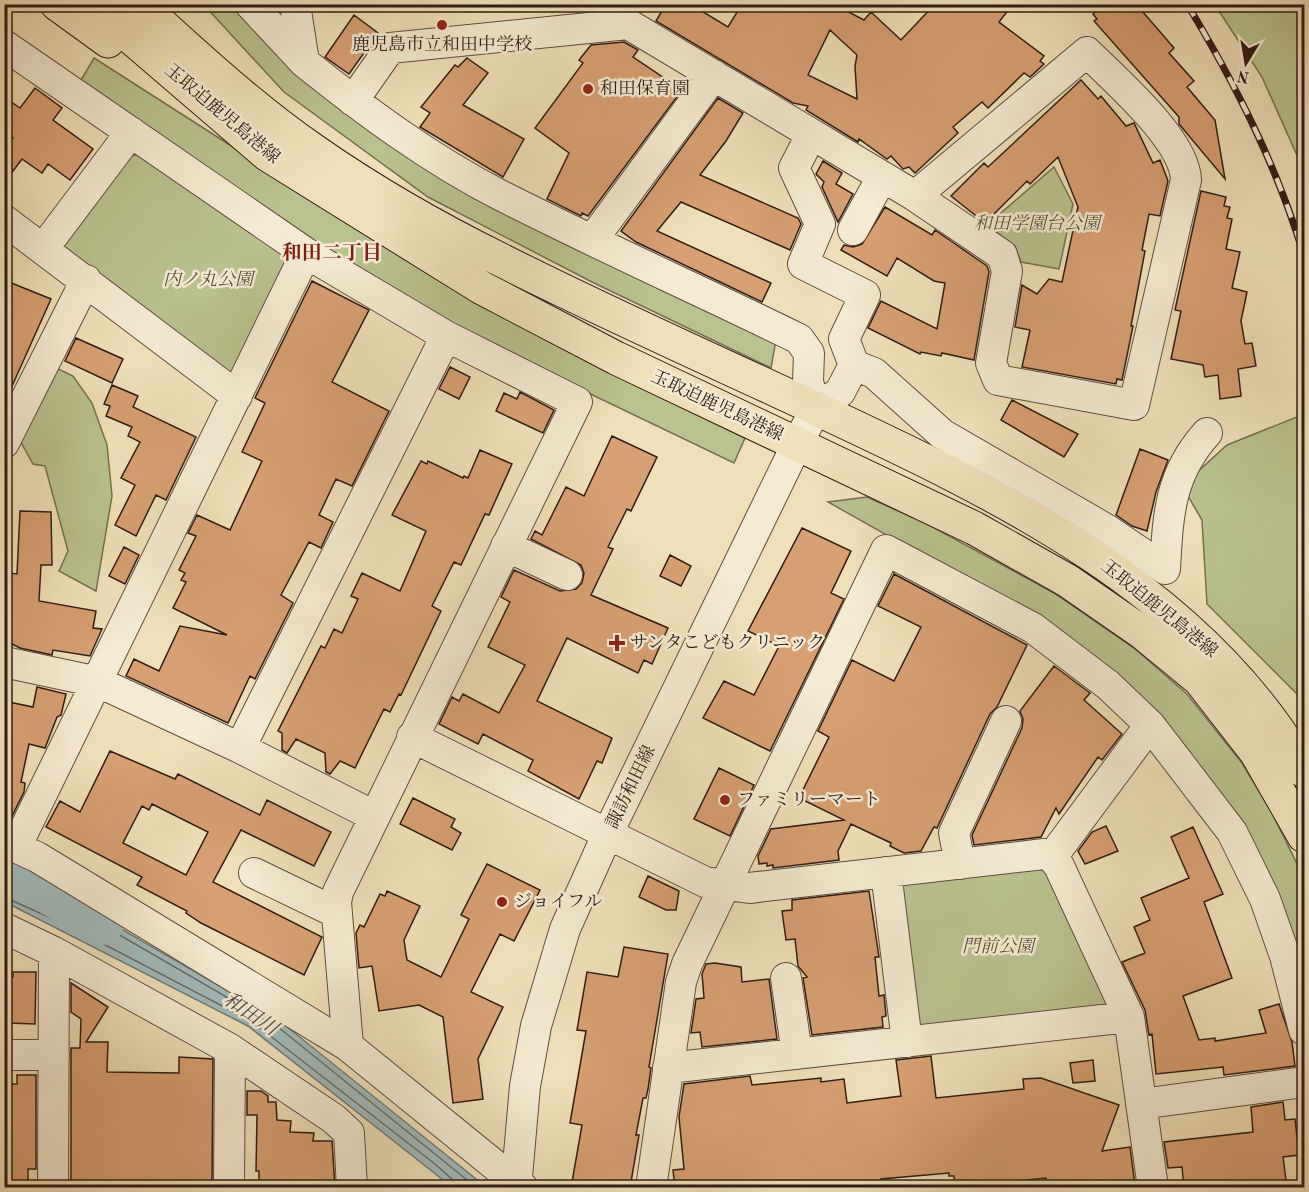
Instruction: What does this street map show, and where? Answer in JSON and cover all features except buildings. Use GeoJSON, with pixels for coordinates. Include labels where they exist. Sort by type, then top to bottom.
{"type":"FeatureCollection","features":[{"type":"Feature","properties":{"kind":"main road"},"geometry":{"type":"LineString","coordinates":[[57,4],[267,155]]}},
{"type":"Feature","properties":{"kind":"main road","name":"玉取迫鹿児島港線"},"geometry":{"type":"LineString","coordinates":[[92,4],[267,155],[482,288],[616,358],[974,528],[1068,581],[1143,633],[1200,680],[1256,752],[1305,836]]}},
{"type":"Feature","properties":{"kind":"main road","name":"玉取迫鹿児島港線"},"geometry":{"type":"LineString","coordinates":[[139,4],[217,75],[313,150],[405,208],[501,261],[993,494],[1096,558],[1163,609],[1225,663],[1286,739],[1305,771]]}},
{"type":"Feature","properties":{"kind":"main road"},"geometry":{"type":"LineString","coordinates":[[165,4],[217,75]]}},
{"type":"Feature","properties":{"kind":"street"},"geometry":{"type":"LineString","coordinates":[[250,4],[304,62],[352,101],[418,146],[498,194],[799,339],[809,353],[808,382],[816,409],[840,392],[854,365]]}},
{"type":"Feature","properties":{"kind":"street"},"geometry":{"type":"LineString","coordinates":[[295,4],[304,62]]}},
{"type":"Feature","properties":{"kind":"street"},"geometry":{"type":"LineString","coordinates":[[352,101],[390,48],[632,14],[714,75],[915,196],[1002,255],[1007,271],[991,363],[998,380],[1134,405],[1186,180],[1185,170],[1183,160],[1173,144],[1137,102],[1088,52],[915,196]]}},
{"type":"Feature","properties":{"kind":"street"},"geometry":{"type":"LineString","coordinates":[[6,48],[306,254],[446,336],[577,402],[338,892],[337,913],[348,1046]]}},
{"type":"Feature","properties":{"kind":"street"},"geometry":{"type":"LineString","coordinates":[[593,239],[714,75]]}},
{"type":"Feature","properties":{"kind":"street"},"geometry":{"type":"LineString","coordinates":[[44,249],[131,132]]}},
{"type":"Feature","properties":{"kind":"street"},"geometry":{"type":"LineString","coordinates":[[811,135],[794,168],[820,224],[803,264],[865,295],[844,339],[854,365],[874,373],[942,434],[1106,530],[1165,569],[1173,491],[1190,452],[1207,434]]}},
{"type":"Feature","properties":{"kind":"street"},"geometry":{"type":"LineString","coordinates":[[853,230],[882,177]]}},
{"type":"Feature","properties":{"kind":"street"},"geometry":{"type":"LineString","coordinates":[[4,220],[237,396]]}},
{"type":"Feature","properties":{"kind":"street"},"geometry":{"type":"LineString","coordinates":[[306,254],[98,682],[10,845],[37,857],[348,1046],[518,1185]]}},
{"type":"Feature","properties":{"kind":"street"},"geometry":{"type":"LineString","coordinates":[[4,443],[86,280]]}},
{"type":"Feature","properties":{"kind":"street"},"geometry":{"type":"LineString","coordinates":[[240,748],[446,336]]}},
{"type":"Feature","properties":{"kind":"street","name":"諏訪和田線"},"geometry":{"type":"LineString","coordinates":[[518,1185],[525,1086],[536,1026],[565,929],[607,835],[816,409]]}},
{"type":"Feature","properties":{"kind":"street"},"geometry":{"type":"LineString","coordinates":[[506,546],[567,575]]}},
{"type":"Feature","properties":{"kind":"street"},"geometry":{"type":"LineString","coordinates":[[651,1188],[681,982],[724,887],[886,550],[1033,628],[1108,685],[1150,724],[1232,832],[1268,908],[1285,956],[1305,1030]]}},
{"type":"Feature","properties":{"kind":"street"},"geometry":{"type":"LineString","coordinates":[[4,662],[98,682],[240,748],[374,816]]}},
{"type":"Feature","properties":{"kind":"street"},"geometry":{"type":"LineString","coordinates":[[960,864],[954,833],[978,753],[1006,721]]}},
{"type":"Feature","properties":{"kind":"street"},"geometry":{"type":"LineString","coordinates":[[1052,857],[1150,724]]}},
{"type":"Feature","properties":{"kind":"street"},"geometry":{"type":"LineString","coordinates":[[412,737],[607,835],[705,882],[724,887],[749,888],[1044,854],[1052,857],[1059,866],[1129,1017],[1153,1188]]}},
{"type":"Feature","properties":{"kind":"street"},"geometry":{"type":"LineString","coordinates":[[886,872],[907,1042]]}},
{"type":"Feature","properties":{"kind":"street"},"geometry":{"type":"LineString","coordinates":[[254,873],[337,913]]}},
{"type":"Feature","properties":{"kind":"street"},"geometry":{"type":"LineString","coordinates":[[4,928],[54,952],[230,1049],[349,1133],[351,1188]]}},
{"type":"Feature","properties":{"kind":"street"},"geometry":{"type":"LineString","coordinates":[[53,1188],[54,952]]}},
{"type":"Feature","properties":{"kind":"street"},"geometry":{"type":"LineString","coordinates":[[786,978],[797,1054]]}},
{"type":"Feature","properties":{"kind":"street"},"geometry":{"type":"LineString","coordinates":[[668,1068],[1129,1017]]}},
{"type":"Feature","properties":{"kind":"street"},"geometry":{"type":"LineString","coordinates":[[229,1188],[230,1049]]}},
{"type":"Feature","properties":{"kind":"street"},"geometry":{"type":"LineString","coordinates":[[4,1055],[54,1055]]}},
{"type":"Feature","properties":{"kind":"street"},"geometry":{"type":"LineString","coordinates":[[1141,1104],[1305,1082]]}},
{"type":"Feature","properties":{"kind":"green space"},"geometry":{"type":"Polygon","coordinates":[[[204,5],[238,5],[317,88],[776,340],[771,368],[592,282],[428,197],[284,92],[204,5]]]}},
{"type":"Feature","properties":{"kind":"green space"},"geometry":{"type":"Polygon","coordinates":[[[1215,5],[1304,5],[1304,171],[1262,77],[1215,5]]]}},
{"type":"Feature","properties":{"kind":"green space"},"geometry":{"type":"Polygon","coordinates":[[[94,58],[244,154],[609,371],[745,438],[734,463],[476,339],[292,228],[81,80],[94,58]]]}},
{"type":"Feature","properties":{"kind":"green space","name":"内ノ丸公園"},"geometry":{"type":"Polygon","coordinates":[[[138,154],[286,256],[290,267],[239,373],[228,376],[65,253],[64,243],[128,157],[138,154]]]}},
{"type":"Feature","properties":{"kind":"green space","name":"和田学園台公園"},"geometry":{"type":"Polygon","coordinates":[[[1054,167],[1073,204],[1059,269],[1021,262],[1015,246],[987,225],[1054,167]]]}},
{"type":"Feature","properties":{"kind":"green space"},"geometry":{"type":"Polygon","coordinates":[[[52,366],[73,376],[92,403],[107,445],[112,496],[96,591],[59,571],[68,551],[45,466],[33,464],[17,435],[52,366]]]}},
{"type":"Feature","properties":{"kind":"green space"},"geometry":{"type":"Polygon","coordinates":[[[1304,414],[1304,701],[1207,604],[1202,520],[1182,486],[1227,445],[1304,414]]]}},
{"type":"Feature","properties":{"kind":"green space"},"geometry":{"type":"Polygon","coordinates":[[[867,497],[925,523],[1054,593],[1135,649],[1187,694],[1242,763],[1271,811],[1304,878],[1304,985],[1243,828],[1038,620],[828,502],[867,497]]]}},
{"type":"Feature","properties":{"kind":"green space","name":"門前公園"},"geometry":{"type":"Polygon","coordinates":[[[1043,867],[1110,998],[1103,1011],[914,1026],[897,891],[907,883],[1043,867]]]}},
{"type":"Feature","properties":{"kind":"water"},"geometry":{"type":"Polygon","coordinates":[[[4,872],[94,913],[281,1022],[486,1187],[452,1187],[248,1026],[5,902],[4,872]]]}},
{"type":"Feature","properties":{"kind":"waterway","name":"和田川"},"geometry":{"type":"LineString","coordinates":[[4,870],[28,880],[102,923]]}},
{"type":"Feature","properties":{"kind":"railway"},"geometry":{"type":"LineString","coordinates":[[1187,4],[1254,127],[1281,190],[1304,256]]}},
{"type":"Feature","properties":{"kind":"place","name":"鹿児島市立和田中学校"},"geometry":{"type":"Point","coordinates":[442,25]}},
{"type":"Feature","properties":{"kind":"place","name":"和田保育園"},"geometry":{"type":"Point","coordinates":[588,89]}},
{"type":"Feature","properties":{"kind":"place","name":"サンタこどもクリニック"},"geometry":{"type":"Point","coordinates":[617,643]}},
{"type":"Feature","properties":{"kind":"place","name":"ファミリーマート"},"geometry":{"type":"Point","coordinates":[725,800]}},
{"type":"Feature","properties":{"kind":"place","name":"ジョイフル"},"geometry":{"type":"Point","coordinates":[502,902]}},
{"type":"Feature","properties":{"kind":"district","name":"和田二丁目"},"geometry":{"type":"Point","coordinates":[332,254]}}]}
